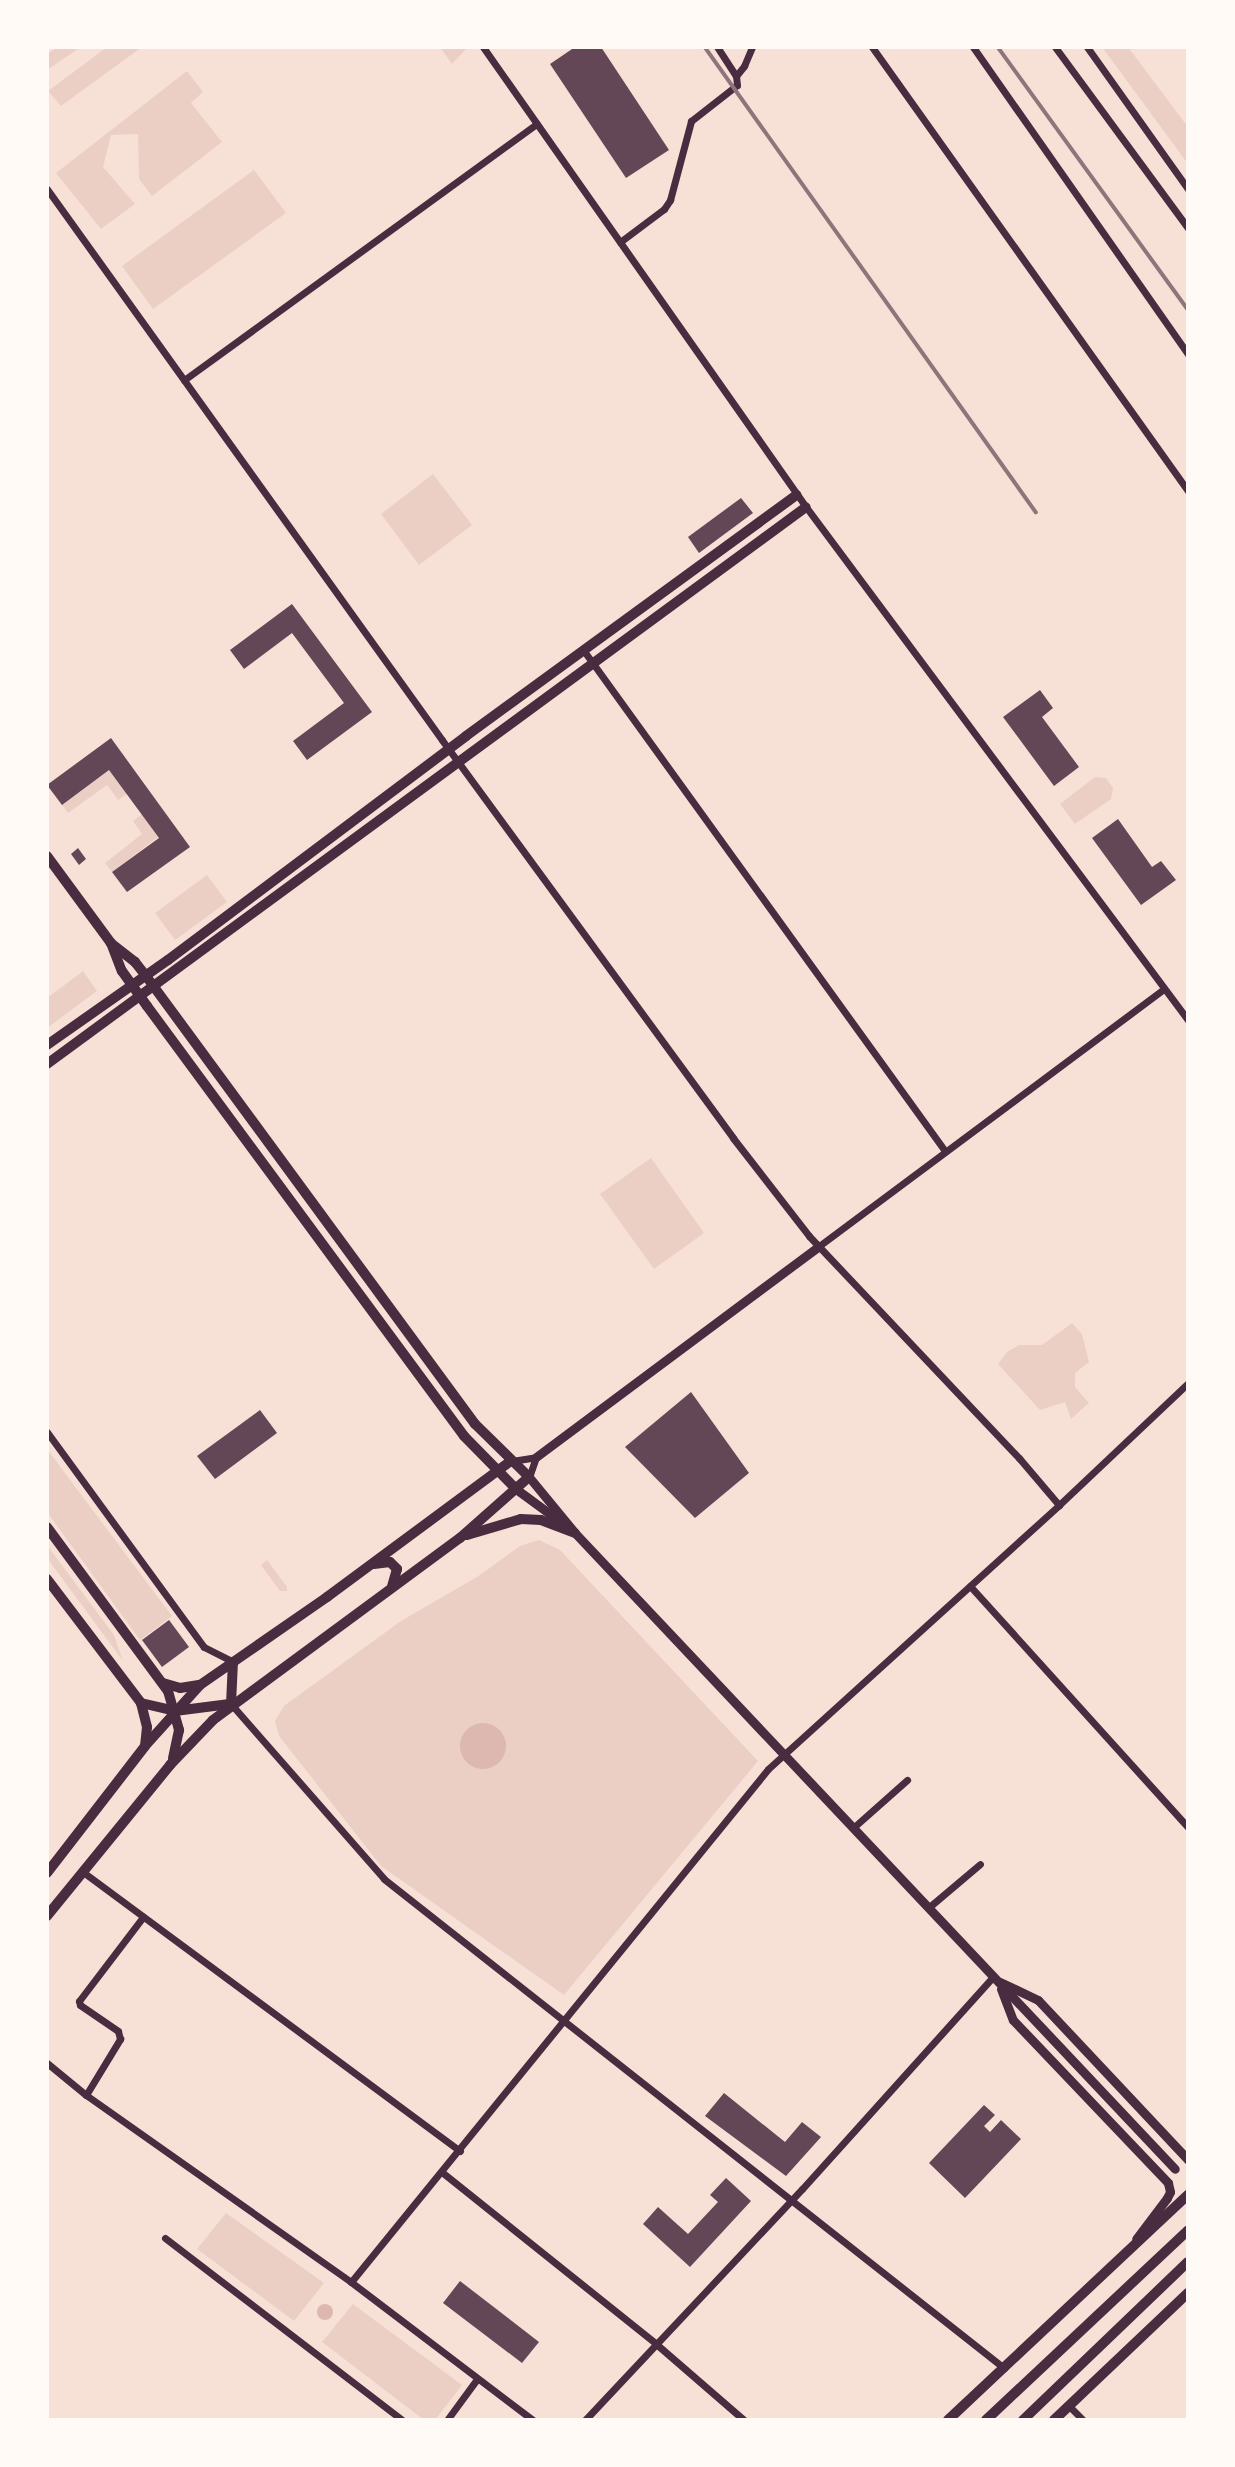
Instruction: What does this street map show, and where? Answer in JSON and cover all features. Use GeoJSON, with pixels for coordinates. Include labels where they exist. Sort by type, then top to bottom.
{"type":"FeatureCollection","features":[{"type":"Feature","properties":{"kind":"main road"},"geometry":{"type":"LineString","coordinates":[[47,1045],[146,976],[797,495]]}},
{"type":"Feature","properties":{"kind":"main road"},"geometry":{"type":"LineString","coordinates":[[47,1064],[127,1007],[144,1002],[158,992],[168,978],[457,760],[806,507]]}},
{"type":"Feature","properties":{"kind":"main road"},"geometry":{"type":"LineString","coordinates":[[47,856],[111,943],[132,985],[144,1002],[464,1436],[516,1489]]}},
{"type":"Feature","properties":{"kind":"main road"},"geometry":{"type":"LineString","coordinates":[[47,1916],[170,1765],[231,1704],[460,1538],[528,1477],[486,1437],[146,976],[135,962],[111,943]]}},
{"type":"Feature","properties":{"kind":"main road"},"geometry":{"type":"LineString","coordinates":[[47,1873],[145,1746],[200,1685],[511,1461]]}},
{"type":"Feature","properties":{"kind":"main road"},"geometry":{"type":"LineString","coordinates":[[460,1538],[521,1519],[541,1520],[575,1532]]}},
{"type":"Feature","properties":{"kind":"main road"},"geometry":{"type":"LineString","coordinates":[[47,1527],[163,1683],[175,1711],[179,1738],[170,1765]]}},
{"type":"Feature","properties":{"kind":"main road"},"geometry":{"type":"LineString","coordinates":[[370,1565],[382,1562],[395,1567],[397,1574],[390,1590]]}},
{"type":"Feature","properties":{"kind":"main road"},"geometry":{"type":"LineString","coordinates":[[47,1579],[141,1703],[147,1727],[145,1746]]}},
{"type":"Feature","properties":{"kind":"main road"},"geometry":{"type":"LineString","coordinates":[[231,1704],[233,1662]]}},
{"type":"Feature","properties":{"kind":"main road"},"geometry":{"type":"LineString","coordinates":[[163,1683],[180,1688],[200,1685]]}},
{"type":"Feature","properties":{"kind":"main road"},"geometry":{"type":"LineString","coordinates":[[141,1703],[175,1711],[231,1704]]}},
{"type":"Feature","properties":{"kind":"main road"},"geometry":{"type":"LineString","coordinates":[[948,2420],[1188,2194]]}},
{"type":"Feature","properties":{"kind":"main road"},"geometry":{"type":"LineString","coordinates":[[986,2420],[1188,2230]]}},
{"type":"Feature","properties":{"kind":"main road"},"geometry":{"type":"LineString","coordinates":[[1023,2420],[1188,2262]]}},
{"type":"Feature","properties":{"kind":"main road"},"geometry":{"type":"LineString","coordinates":[[1054,2420],[1188,2293]]}},
{"type":"Feature","properties":{"kind":"street"},"geometry":{"type":"LineString","coordinates":[[717,47],[736,76]]}},
{"type":"Feature","properties":{"kind":"street"},"geometry":{"type":"LineString","coordinates":[[620,242],[655,216],[670,200],[691,121],[734,90],[736,76],[744,66],[752,47]]}},
{"type":"Feature","properties":{"kind":"street"},"geometry":{"type":"LineString","coordinates":[[872,47],[1188,491]]}},
{"type":"Feature","properties":{"kind":"street"},"geometry":{"type":"LineString","coordinates":[[973,47],[1188,354]]}},
{"type":"Feature","properties":{"kind":"street"},"geometry":{"type":"LineString","coordinates":[[1055,47],[1188,228]]}},
{"type":"Feature","properties":{"kind":"street"},"geometry":{"type":"LineString","coordinates":[[1087,47],[1188,189]]}},
{"type":"Feature","properties":{"kind":"street"},"geometry":{"type":"LineString","coordinates":[[485,48],[797,495],[1188,1020]]}},
{"type":"Feature","properties":{"kind":"street"},"geometry":{"type":"LineString","coordinates":[[184,380],[537,124]]}},
{"type":"Feature","properties":{"kind":"street"},"geometry":{"type":"LineString","coordinates":[[47,189],[654,1032],[819,1246],[1019,1458],[1059,1505]]}},
{"type":"Feature","properties":{"kind":"street"},"geometry":{"type":"LineString","coordinates":[[584,650],[945,1151]]}},
{"type":"Feature","properties":{"kind":"street"},"geometry":{"type":"LineString","coordinates":[[511,1461],[536,1457],[1164,989]]}},
{"type":"Feature","properties":{"kind":"street"},"geometry":{"type":"LineString","coordinates":[[351,2282],[443,2173],[784,1753],[1059,1505],[1188,1383]]}},
{"type":"Feature","properties":{"kind":"street"},"geometry":{"type":"LineString","coordinates":[[47,1432],[204,1647],[233,1662]]}},
{"type":"Feature","properties":{"kind":"street"},"geometry":{"type":"LineString","coordinates":[[536,1457],[528,1477],[575,1532],[1175,2169]]}},
{"type":"Feature","properties":{"kind":"street"},"geometry":{"type":"LineString","coordinates":[[516,1489],[575,1532]]}},
{"type":"Feature","properties":{"kind":"street"},"geometry":{"type":"LineString","coordinates":[[970,1586],[1188,1827]]}},
{"type":"Feature","properties":{"kind":"street"},"geometry":{"type":"LineString","coordinates":[[231,1704],[373,1869],[790,2201],[885,2270],[1004,2368]]}},
{"type":"Feature","properties":{"kind":"street"},"geometry":{"type":"LineString","coordinates":[[854,1827],[907,1780]]}},
{"type":"Feature","properties":{"kind":"street"},"geometry":{"type":"LineString","coordinates":[[928,1908],[979,1864]]}},
{"type":"Feature","properties":{"kind":"street"},"geometry":{"type":"LineString","coordinates":[[83,1872],[460,2151]]}},
{"type":"Feature","properties":{"kind":"street"},"geometry":{"type":"LineString","coordinates":[[86,2095],[120,2039],[118,2031],[80,2005],[79,2001],[144,1917]]}},
{"type":"Feature","properties":{"kind":"street"},"geometry":{"type":"LineString","coordinates":[[995,1979],[1038,2000],[1188,2160]]}},
{"type":"Feature","properties":{"kind":"street"},"geometry":{"type":"LineString","coordinates":[[585,2420],[995,1979]]}},
{"type":"Feature","properties":{"kind":"street"},"geometry":{"type":"LineString","coordinates":[[995,1979],[1013,2020],[1168,2183],[1170,2192],[1167,2198],[1131,2246]]}},
{"type":"Feature","properties":{"kind":"street"},"geometry":{"type":"LineString","coordinates":[[47,2063],[86,2095],[351,2282],[533,2420]]}},
{"type":"Feature","properties":{"kind":"street"},"geometry":{"type":"LineString","coordinates":[[443,2173],[655,2343],[744,2420]]}},
{"type":"Feature","properties":{"kind":"street"},"geometry":{"type":"LineString","coordinates":[[165,2238],[402,2420]]}},
{"type":"Feature","properties":{"kind":"street"},"geometry":{"type":"LineString","coordinates":[[447,2420],[477,2379]]}},
{"type":"Feature","properties":{"kind":"street"},"geometry":{"type":"LineString","coordinates":[[1069,2406],[1083,2420]]}},
{"type":"Feature","properties":{"kind":"shaded area"},"geometry":{"type":"Polygon","coordinates":[[[58,47],[81,47],[47,70],[47,54],[58,47]]]}},
{"type":"Feature","properties":{"kind":"shaded area"},"geometry":{"type":"Polygon","coordinates":[[[107,47],[142,47],[61,106],[48,91],[107,47]]]}},
{"type":"Feature","properties":{"kind":"shaded area"},"geometry":{"type":"Polygon","coordinates":[[[440,47],[468,47],[452,64],[440,47]]]}},
{"type":"Feature","properties":{"kind":"shaded area"},"geometry":{"type":"Polygon","coordinates":[[[1102,47],[1128,47],[1188,127],[1188,164],[1102,47]]]}},
{"type":"Feature","properties":{"kind":"shaded area"},"geometry":{"type":"Polygon","coordinates":[[[187,71],[203,92],[191,103],[222,142],[152,196],[139,179],[138,134],[111,135],[103,167],[135,204],[101,229],[56,173],[187,71]]]}},
{"type":"Feature","properties":{"kind":"shaded area"},"geometry":{"type":"Polygon","coordinates":[[[254,170],[286,213],[153,309],[122,266],[254,170]]]}},
{"type":"Feature","properties":{"kind":"shaded area"},"geometry":{"type":"Polygon","coordinates":[[[433,474],[472,525],[419,565],[381,514],[433,474]]]}},
{"type":"Feature","properties":{"kind":"shaded area"},"geometry":{"type":"Polygon","coordinates":[[[109,770],[127,794],[118,800],[107,785],[68,813],[62,805],[109,770]]]}},
{"type":"Feature","properties":{"kind":"shaded area"},"geometry":{"type":"Polygon","coordinates":[[[1095,777],[1106,778],[1113,788],[1111,799],[1075,824],[1060,804],[1095,777]]]}},
{"type":"Feature","properties":{"kind":"shaded area"},"geometry":{"type":"Polygon","coordinates":[[[142,814],[158,837],[112,872],[105,863],[142,834],[133,821],[142,814]]]}},
{"type":"Feature","properties":{"kind":"shaded area"},"geometry":{"type":"Polygon","coordinates":[[[207,875],[227,902],[175,940],[155,913],[207,875]]]}},
{"type":"Feature","properties":{"kind":"shaded area"},"geometry":{"type":"Polygon","coordinates":[[[83,971],[97,991],[47,1028],[47,998],[83,971]]]}},
{"type":"Feature","properties":{"kind":"shaded area"},"geometry":{"type":"Polygon","coordinates":[[[651,1158],[704,1233],[654,1269],[600,1194],[651,1158]]]}},
{"type":"Feature","properties":{"kind":"shaded area"},"geometry":{"type":"Polygon","coordinates":[[[1072,1323],[1082,1334],[1089,1362],[1075,1373],[1075,1387],[1089,1403],[1071,1419],[1065,1402],[1040,1410],[998,1364],[1007,1352],[1019,1345],[1042,1345],[1072,1323]]]}},
{"type":"Feature","properties":{"kind":"shaded area"},"geometry":{"type":"Polygon","coordinates":[[[47,1449],[172,1616],[140,1640],[47,1512],[47,1449]]]}},
{"type":"Feature","properties":{"kind":"shaded area"},"geometry":{"type":"Polygon","coordinates":[[[539,1540],[560,1550],[758,1761],[564,1995],[381,1866],[279,1736],[275,1721],[284,1706],[401,1621],[477,1577],[520,1546],[539,1540]]]}},
{"type":"Feature","properties":{"kind":"shaded area"},"geometry":{"type":"Polygon","coordinates":[[[47,1545],[114,1635],[123,1661],[47,1558],[47,1545]]]}},
{"type":"Feature","properties":{"kind":"shaded area"},"geometry":{"type":"Polygon","coordinates":[[[267,1560],[287,1587],[287,1591],[280,1591],[261,1565],[267,1560]]]}},
{"type":"Feature","properties":{"kind":"shaded area"},"geometry":{"type":"Polygon","coordinates":[[[483,1723],[500,1729],[506,1746],[500,1763],[483,1769],[466,1763],[460,1746],[466,1729],[483,1723]]]}},
{"type":"Feature","properties":{"kind":"shaded area"},"geometry":{"type":"Polygon","coordinates":[[[226,2213],[324,2283],[294,2321],[197,2249],[226,2213]]]}},
{"type":"Feature","properties":{"kind":"shaded area"},"geometry":{"type":"Polygon","coordinates":[[[325,2304],[331,2306],[331,2318],[325,2320],[319,2318],[317,2312],[319,2306],[325,2304]]]}},
{"type":"Feature","properties":{"kind":"shaded area"},"geometry":{"type":"Polygon","coordinates":[[[353,2304],[462,2385],[435,2420],[424,2420],[322,2342],[353,2304]]]}},
{"type":"Feature","properties":{"kind":"building"},"geometry":{"type":"Polygon","coordinates":[[[575,47],[601,47],[669,150],[626,178],[550,64],[575,47]]]}},
{"type":"Feature","properties":{"kind":"building"},"geometry":{"type":"Polygon","coordinates":[[[741,498],[753,513],[699,553],[688,537],[741,498]]]}},
{"type":"Feature","properties":{"kind":"building"},"geometry":{"type":"Polygon","coordinates":[[[292,604],[372,712],[307,760],[293,741],[344,703],[292,633],[244,669],[230,650],[292,604]]]}},
{"type":"Feature","properties":{"kind":"building"},"geometry":{"type":"Polygon","coordinates":[[[1040,690],[1053,708],[1042,717],[1079,767],[1054,786],[1003,717],[1040,690]]]}},
{"type":"Feature","properties":{"kind":"building"},"geometry":{"type":"Polygon","coordinates":[[[111,738],[190,847],[127,892],[112,872],[159,838],[109,770],[62,805],[47,785],[111,738]]]}},
{"type":"Feature","properties":{"kind":"building"},"geometry":{"type":"Polygon","coordinates":[[[1118,819],[1152,867],[1161,861],[1176,880],[1141,905],[1092,838],[1118,819]]]}},
{"type":"Feature","properties":{"kind":"building"},"geometry":{"type":"Polygon","coordinates":[[[78,848],[86,859],[79,865],[71,854],[78,848]]]}},
{"type":"Feature","properties":{"kind":"building"},"geometry":{"type":"Polygon","coordinates":[[[691,1392],[749,1473],[695,1518],[625,1447],[691,1392]]]}},
{"type":"Feature","properties":{"kind":"building"},"geometry":{"type":"Polygon","coordinates":[[[260,1410],[277,1433],[215,1479],[197,1456],[260,1410]]]}},
{"type":"Feature","properties":{"kind":"building"},"geometry":{"type":"Polygon","coordinates":[[[169,1620],[189,1647],[162,1667],[142,1640],[169,1620]]]}},
{"type":"Feature","properties":{"kind":"building"},"geometry":{"type":"Polygon","coordinates":[[[724,2093],[785,2142],[802,2122],[821,2137],[786,2176],[705,2116],[724,2093]]]}},
{"type":"Feature","properties":{"kind":"building"},"geometry":{"type":"Polygon","coordinates":[[[984,2105],[995,2115],[984,2126],[990,2132],[1001,2120],[1021,2139],[965,2198],[929,2163],[984,2105]]]}},
{"type":"Feature","properties":{"kind":"building"},"geometry":{"type":"Polygon","coordinates":[[[726,2178],[751,2201],[690,2267],[643,2224],[658,2207],[688,2234],[718,2202],[710,2195],[726,2178]]]}},
{"type":"Feature","properties":{"kind":"building"},"geometry":{"type":"Polygon","coordinates":[[[460,2281],[539,2342],[522,2363],[443,2303],[460,2281]]]}},
{"type":"Feature","properties":{"kind":"railway"},"geometry":{"type":"LineString","coordinates":[[705,47],[1036,512]]}},
{"type":"Feature","properties":{"kind":"railway"},"geometry":{"type":"LineString","coordinates":[[998,47],[1188,309]]}}]}
